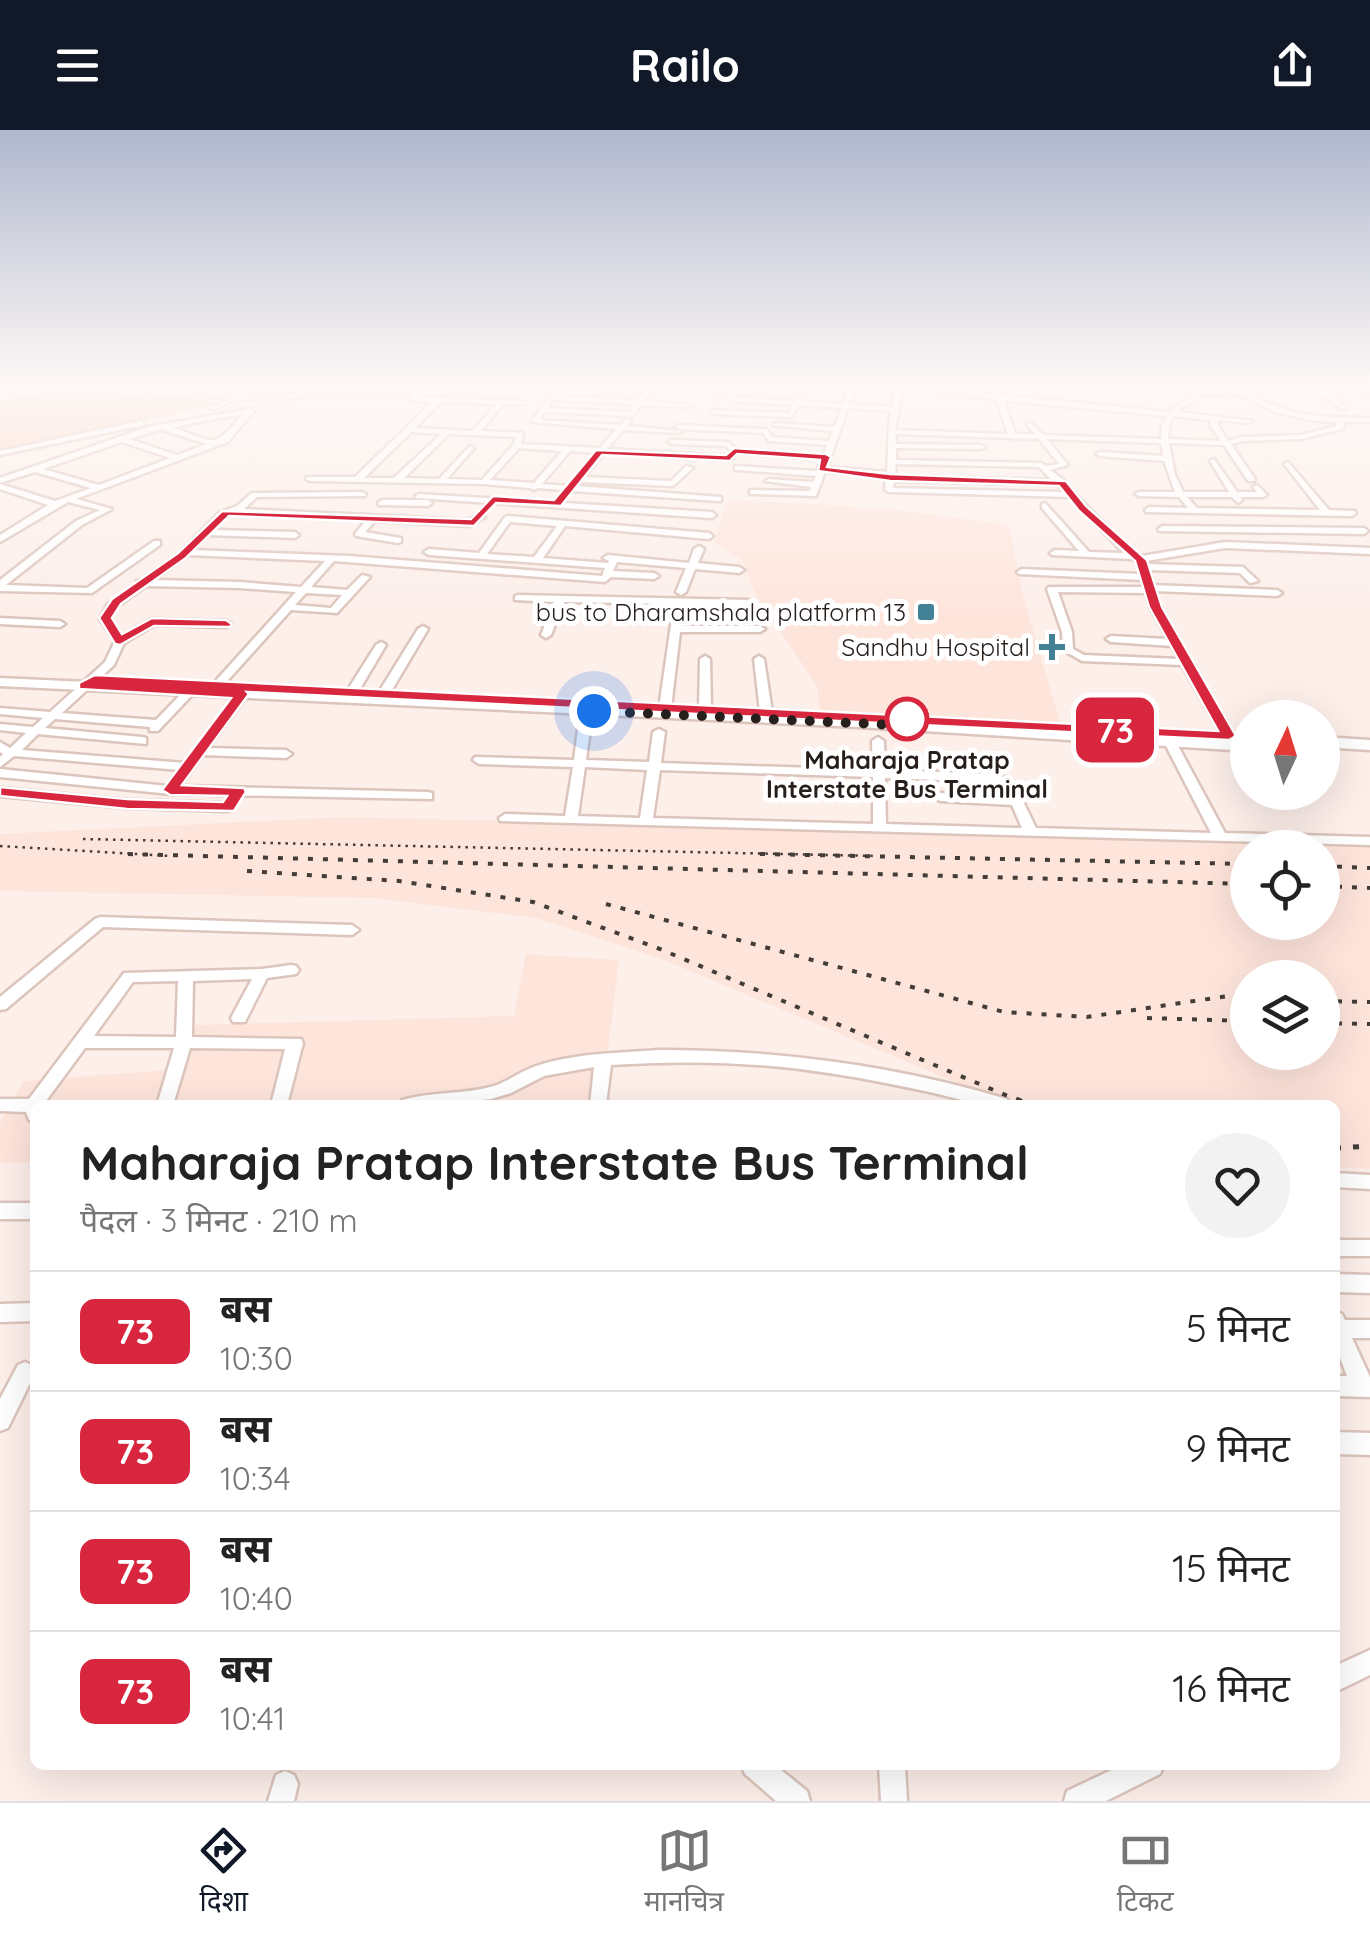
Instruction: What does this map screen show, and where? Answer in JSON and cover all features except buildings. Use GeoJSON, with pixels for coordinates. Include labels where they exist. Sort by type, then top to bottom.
{"type":"FeatureCollection","features":[{"type":"Feature","properties":{"kind":"main road"},"geometry":{"type":"LineString","coordinates":[[0,678],[766,712],[1230,740]]}},
{"type":"Feature","properties":{"kind":"main road"},"geometry":{"type":"LineString","coordinates":[[90,683],[189,692],[858,722],[1170,742],[1230,741]]}},
{"type":"Feature","properties":{"kind":"main road"},"geometry":{"type":"LineString","coordinates":[[1340,743],[1370,745]]}},
{"type":"Feature","properties":{"kind":"main road"},"geometry":{"type":"LineString","coordinates":[[1340,751],[1370,753]]}},
{"type":"Feature","properties":{"kind":"street"},"geometry":{"type":"LineString","coordinates":[[0,484],[54,462]]}},
{"type":"Feature","properties":{"kind":"street"},"geometry":{"type":"LineString","coordinates":[[0,539],[16,523],[56,504],[167,462]]}},
{"type":"Feature","properties":{"kind":"street"},"geometry":{"type":"LineString","coordinates":[[358,480],[377,462]]}},
{"type":"Feature","properties":{"kind":"street"},"geometry":{"type":"LineString","coordinates":[[396,481],[416,462]]}},
{"type":"Feature","properties":{"kind":"street"},"geometry":{"type":"LineString","coordinates":[[442,481],[458,462]]}},
{"type":"Feature","properties":{"kind":"street"},"geometry":{"type":"LineString","coordinates":[[484,482],[502,462]]}},
{"type":"Feature","properties":{"kind":"street"},"geometry":{"type":"LineString","coordinates":[[534,488],[557,462]]}},
{"type":"Feature","properties":{"kind":"street"},"geometry":{"type":"LineString","coordinates":[[546,521],[591,462]]}},
{"type":"Feature","properties":{"kind":"street"},"geometry":{"type":"LineString","coordinates":[[722,472],[728,462]]}},
{"type":"Feature","properties":{"kind":"street"},"geometry":{"type":"LineString","coordinates":[[753,492],[810,495],[824,462]]}},
{"type":"Feature","properties":{"kind":"street"},"geometry":{"type":"LineString","coordinates":[[892,462],[889,490],[1071,495]]}},
{"type":"Feature","properties":{"kind":"street"},"geometry":{"type":"LineString","coordinates":[[1005,462],[1046,468],[1143,573],[1175,643],[1230,728]]}},
{"type":"Feature","properties":{"kind":"street"},"geometry":{"type":"LineString","coordinates":[[1046,468],[1064,465],[1062,462]]}},
{"type":"Feature","properties":{"kind":"street"},"geometry":{"type":"LineString","coordinates":[[1106,462],[1110,467]]}},
{"type":"Feature","properties":{"kind":"street"},"geometry":{"type":"LineString","coordinates":[[1167,462],[1168,476],[1180,494],[1225,545]]}},
{"type":"Feature","properties":{"kind":"street"},"geometry":{"type":"LineString","coordinates":[[1214,462],[1269,545]]}},
{"type":"Feature","properties":{"kind":"street"},"geometry":{"type":"LineString","coordinates":[[1139,494],[1263,495],[1240,462]]}},
{"type":"Feature","properties":{"kind":"street"},"geometry":{"type":"LineString","coordinates":[[1288,464],[1327,513]]}},
{"type":"Feature","properties":{"kind":"street"},"geometry":{"type":"LineString","coordinates":[[576,479],[673,484],[689,468]]}},
{"type":"Feature","properties":{"kind":"street"},"geometry":{"type":"LineString","coordinates":[[738,468],[819,476],[1062,483]]}},
{"type":"Feature","properties":{"kind":"street"},"geometry":{"type":"LineString","coordinates":[[34,469],[99,487]]}},
{"type":"Feature","properties":{"kind":"street"},"geometry":{"type":"LineString","coordinates":[[770,481],[819,476]]}},
{"type":"Feature","properties":{"kind":"street"},"geometry":{"type":"LineString","coordinates":[[310,479],[484,482],[563,496],[715,506],[563,496],[491,502],[382,503]]}},
{"type":"Feature","properties":{"kind":"street"},"geometry":{"type":"LineString","coordinates":[[941,480],[944,492]]}},
{"type":"Feature","properties":{"kind":"street"},"geometry":{"type":"LineString","coordinates":[[417,500],[426,481]]}},
{"type":"Feature","properties":{"kind":"street"},"geometry":{"type":"LineString","coordinates":[[1002,482],[1009,506]]}},
{"type":"Feature","properties":{"kind":"street"},"geometry":{"type":"LineString","coordinates":[[1130,483],[1181,550]]}},
{"type":"Feature","properties":{"kind":"street"},"geometry":{"type":"LineString","coordinates":[[0,484],[56,504]]}},
{"type":"Feature","properties":{"kind":"street"},"geometry":{"type":"LineString","coordinates":[[234,510],[472,523],[503,484]]}},
{"type":"Feature","properties":{"kind":"street"},"geometry":{"type":"LineString","coordinates":[[120,641],[106,615],[140,583],[185,552],[222,514],[262,492],[362,494]]}},
{"type":"Feature","properties":{"kind":"street"},"geometry":{"type":"LineString","coordinates":[[277,556],[328,493]]}},
{"type":"Feature","properties":{"kind":"street"},"geometry":{"type":"LineString","coordinates":[[0,586],[79,523],[108,509],[67,499]]}},
{"type":"Feature","properties":{"kind":"street"},"geometry":{"type":"LineString","coordinates":[[1046,506],[1087,555]]}},
{"type":"Feature","properties":{"kind":"street"},"geometry":{"type":"LineString","coordinates":[[1149,510],[1352,514]]}},
{"type":"Feature","properties":{"kind":"street"},"geometry":{"type":"LineString","coordinates":[[374,517],[359,534],[398,540]]}},
{"type":"Feature","properties":{"kind":"street"},"geometry":{"type":"LineString","coordinates":[[480,517],[708,536]]}},
{"type":"Feature","properties":{"kind":"street"},"geometry":{"type":"LineString","coordinates":[[481,556],[508,518]]}},
{"type":"Feature","properties":{"kind":"street"},"geometry":{"type":"LineString","coordinates":[[538,560],[563,523]]}},
{"type":"Feature","properties":{"kind":"street"},"geometry":{"type":"LineString","coordinates":[[1162,529],[1364,531]]}},
{"type":"Feature","properties":{"kind":"street"},"geometry":{"type":"LineString","coordinates":[[204,532],[295,535]]}},
{"type":"Feature","properties":{"kind":"street"},"geometry":{"type":"LineString","coordinates":[[640,561],[656,532]]}},
{"type":"Feature","properties":{"kind":"street"},"geometry":{"type":"LineString","coordinates":[[0,586],[88,591],[156,544]]}},
{"type":"Feature","properties":{"kind":"street"},"geometry":{"type":"LineString","coordinates":[[1186,662],[1078,657],[1068,650],[1067,632],[1053,588],[1143,573],[1181,550],[1269,545],[1370,551]]}},
{"type":"Feature","properties":{"kind":"street"},"geometry":{"type":"LineString","coordinates":[[665,708],[680,596],[699,549]]}},
{"type":"Feature","properties":{"kind":"street"},"geometry":{"type":"LineString","coordinates":[[185,552],[609,569],[640,561],[739,570]]}},
{"type":"Feature","properties":{"kind":"street"},"geometry":{"type":"LineString","coordinates":[[429,552],[538,560],[654,576]]}},
{"type":"Feature","properties":{"kind":"street"},"geometry":{"type":"LineString","coordinates":[[1054,553],[1087,555],[1143,573],[1277,594]]}},
{"type":"Feature","properties":{"kind":"street"},"geometry":{"type":"LineString","coordinates":[[597,557],[609,569]]}},
{"type":"Feature","properties":{"kind":"street"},"geometry":{"type":"LineString","coordinates":[[216,687],[332,558]]}},
{"type":"Feature","properties":{"kind":"street"},"geometry":{"type":"LineString","coordinates":[[593,600],[609,569]]}},
{"type":"Feature","properties":{"kind":"street"},"geometry":{"type":"LineString","coordinates":[[1022,572],[1245,571],[1253,581]]}},
{"type":"Feature","properties":{"kind":"street"},"geometry":{"type":"LineString","coordinates":[[290,607],[333,611],[366,577]]}},
{"type":"Feature","properties":{"kind":"street"},"geometry":{"type":"LineString","coordinates":[[140,583],[349,593]]}},
{"type":"Feature","properties":{"kind":"street"},"geometry":{"type":"LineString","coordinates":[[518,598],[680,596],[749,603]]}},
{"type":"Feature","properties":{"kind":"street"},"geometry":{"type":"LineString","coordinates":[[546,634],[560,599]]}},
{"type":"Feature","properties":{"kind":"street"},"geometry":{"type":"LineString","coordinates":[[677,616],[757,615]]}},
{"type":"Feature","properties":{"kind":"street"},"geometry":{"type":"LineString","coordinates":[[0,621],[60,624]]}},
{"type":"Feature","properties":{"kind":"street"},"geometry":{"type":"LineString","coordinates":[[2,773],[6,749],[36,730],[90,683],[110,663],[120,641],[152,622],[226,624]]}},
{"type":"Feature","properties":{"kind":"street"},"geometry":{"type":"LineString","coordinates":[[383,695],[423,629]]}},
{"type":"Feature","properties":{"kind":"street"},"geometry":{"type":"LineString","coordinates":[[676,629],[760,629]]}},
{"type":"Feature","properties":{"kind":"street"},"geometry":{"type":"LineString","coordinates":[[1111,639],[1175,643]]}},
{"type":"Feature","properties":{"kind":"street"},"geometry":{"type":"LineString","coordinates":[[351,694],[381,644]]}},
{"type":"Feature","properties":{"kind":"street"},"geometry":{"type":"LineString","coordinates":[[759,658],[766,712]]}},
{"type":"Feature","properties":{"kind":"street"},"geometry":{"type":"LineString","coordinates":[[705,659],[705,709]]}},
{"type":"Feature","properties":{"kind":"street"},"geometry":{"type":"LineString","coordinates":[[122,762],[189,692]]}},
{"type":"Feature","properties":{"kind":"street"},"geometry":{"type":"LineString","coordinates":[[170,790],[242,694]]}},
{"type":"Feature","properties":{"kind":"street"},"geometry":{"type":"LineString","coordinates":[[0,710],[159,724]]}},
{"type":"Feature","properties":{"kind":"street"},"geometry":{"type":"LineString","coordinates":[[0,727],[142,741]]}},
{"type":"Feature","properties":{"kind":"street"},"geometry":{"type":"LineString","coordinates":[[571,820],[584,730]]}},
{"type":"Feature","properties":{"kind":"street"},"geometry":{"type":"LineString","coordinates":[[646,822],[658,732]]}},
{"type":"Feature","properties":{"kind":"street"},"geometry":{"type":"LineString","coordinates":[[878,741],[880,827]]}},
{"type":"Feature","properties":{"kind":"street"},"geometry":{"type":"LineString","coordinates":[[1170,742],[1219,835]]}},
{"type":"Feature","properties":{"kind":"street"},"geometry":{"type":"LineString","coordinates":[[6,749],[188,767]]}},
{"type":"Feature","properties":{"kind":"street"},"geometry":{"type":"LineString","coordinates":[[199,751],[286,754]]}},
{"type":"Feature","properties":{"kind":"street"},"geometry":{"type":"LineString","coordinates":[[2,773],[33,754]]}},
{"type":"Feature","properties":{"kind":"street"},"geometry":{"type":"LineString","coordinates":[[479,760],[995,778],[1009,784],[1030,830]]}},
{"type":"Feature","properties":{"kind":"street"},"geometry":{"type":"LineString","coordinates":[[2,773],[170,790],[428,796]]}},
{"type":"Feature","properties":{"kind":"street"},"geometry":{"type":"LineString","coordinates":[[0,792],[127,804],[228,807]]}},
{"type":"Feature","properties":{"kind":"street"},"geometry":{"type":"LineString","coordinates":[[222,822],[238,792]]}},
{"type":"Feature","properties":{"kind":"street"},"geometry":{"type":"LineString","coordinates":[[940,797],[1018,801]]}},
{"type":"Feature","properties":{"kind":"street"},"geometry":{"type":"LineString","coordinates":[[505,818],[1370,842]]}},
{"type":"Feature","properties":{"kind":"street"},"geometry":{"type":"LineString","coordinates":[[0,1004],[100,922],[352,930]]}},
{"type":"Feature","properties":{"kind":"street"},"geometry":{"type":"LineString","coordinates":[[41,1100],[129,977],[291,970]]}},
{"type":"Feature","properties":{"kind":"street"},"geometry":{"type":"LineString","coordinates":[[240,1018],[262,974]]}},
{"type":"Feature","properties":{"kind":"street"},"geometry":{"type":"LineString","coordinates":[[167,1100],[184,1042],[186,976]]}},
{"type":"Feature","properties":{"kind":"street"},"geometry":{"type":"LineString","coordinates":[[80,1042],[295,1043],[280,1100]]}},
{"type":"Feature","properties":{"kind":"street"},"geometry":{"type":"LineString","coordinates":[[443,1100],[493,1093],[539,1071],[680,1055],[833,1066],[985,1100]]}},
{"type":"Feature","properties":{"kind":"street"},"geometry":{"type":"LineString","coordinates":[[599,1100],[603,1062]]}},
{"type":"Feature","properties":{"kind":"street"},"geometry":{"type":"LineString","coordinates":[[0,1105],[30,1109]]}},
{"type":"Feature","properties":{"kind":"street"},"geometry":{"type":"LineString","coordinates":[[1340,1180],[1370,1182]]}},
{"type":"Feature","properties":{"kind":"street"},"geometry":{"type":"LineString","coordinates":[[0,1211],[30,1211]]}},
{"type":"Feature","properties":{"kind":"street"},"geometry":{"type":"LineString","coordinates":[[1340,1248],[1370,1248]]}},
{"type":"Feature","properties":{"kind":"street"},"geometry":{"type":"LineString","coordinates":[[1340,1283],[1370,1284]]}},
{"type":"Feature","properties":{"kind":"street"},"geometry":{"type":"LineString","coordinates":[[0,1313],[30,1312]]}},
{"type":"Feature","properties":{"kind":"street"},"geometry":{"type":"LineString","coordinates":[[1340,1326],[1370,1330]]}},
{"type":"Feature","properties":{"kind":"street"},"geometry":{"type":"LineString","coordinates":[[1340,1332],[1366,1387],[1340,1386]]}},
{"type":"Feature","properties":{"kind":"street"},"geometry":{"type":"LineString","coordinates":[[0,1421],[25,1372]]}},
{"type":"Feature","properties":{"kind":"street"},"geometry":{"type":"LineString","coordinates":[[1340,1443],[1370,1444]]}},
{"type":"Feature","properties":{"kind":"street"},"geometry":{"type":"LineString","coordinates":[[1340,1677],[1370,1662]]}},
{"type":"Feature","properties":{"kind":"street"},"geometry":{"type":"LineString","coordinates":[[760,1770],[797,1801]]}},
{"type":"Feature","properties":{"kind":"street"},"geometry":{"type":"LineString","coordinates":[[892,1770],[894,1801]]}},
{"type":"Feature","properties":{"kind":"street"},"geometry":{"type":"LineString","coordinates":[[1077,1801],[1135,1770]]}},
{"type":"Feature","properties":{"kind":"shaded area"},"geometry":{"type":"Polygon","coordinates":[[[727,499],[890,509],[1009,525],[1022,592],[1060,722],[820,713],[817,686],[756,595],[742,560],[714,543],[727,499]]]}},
{"type":"Feature","properties":{"kind":"shaded area"},"geometry":{"type":"Polygon","coordinates":[[[344,817],[1230,834],[1230,940],[1340,940],[1340,835],[1370,835],[1370,1169],[1340,1167],[1340,1100],[998,1100],[664,960],[536,918],[373,898],[0,891],[0,834],[344,817]]]}},
{"type":"Feature","properties":{"kind":"shaded area"},"geometry":{"type":"Polygon","coordinates":[[[526,954],[619,960],[602,1100],[30,1100],[30,1163],[0,1163],[0,1122],[24,1081],[167,1070],[197,1025],[514,1016],[526,954]]]}},
{"type":"Feature","properties":{"kind":"railway"},"geometry":{"type":"LineString","coordinates":[[83,839],[877,856]]}},
{"type":"Feature","properties":{"kind":"railway"},"geometry":{"type":"LineString","coordinates":[[0,846],[144,854]]}},
{"type":"Feature","properties":{"kind":"railway"},"geometry":{"type":"LineString","coordinates":[[128,854],[144,854]]}},
{"type":"Feature","properties":{"kind":"railway"},"geometry":{"type":"LineString","coordinates":[[144,854],[1230,884]]}},
{"type":"Feature","properties":{"kind":"railway"},"geometry":{"type":"LineString","coordinates":[[144,854],[171,856]]}},
{"type":"Feature","properties":{"kind":"railway"},"geometry":{"type":"LineString","coordinates":[[760,854],[1230,864]]}},
{"type":"Feature","properties":{"kind":"railway"},"geometry":{"type":"LineString","coordinates":[[1340,867],[1370,868]]}},
{"type":"Feature","properties":{"kind":"railway"},"geometry":{"type":"LineString","coordinates":[[247,871],[399,881],[533,902],[660,949],[1017,1100]]}},
{"type":"Feature","properties":{"kind":"railway"},"geometry":{"type":"LineString","coordinates":[[1340,887],[1370,888]]}},
{"type":"Feature","properties":{"kind":"railway"},"geometry":{"type":"LineString","coordinates":[[606,904],[1004,1012],[1087,1017],[1230,996]]}},
{"type":"Feature","properties":{"kind":"railway"},"geometry":{"type":"LineString","coordinates":[[1340,1001],[1370,1002]]}},
{"type":"Feature","properties":{"kind":"railway"},"geometry":{"type":"LineString","coordinates":[[1147,1018],[1230,1020]]}},
{"type":"Feature","properties":{"kind":"railway"},"geometry":{"type":"LineString","coordinates":[[1340,1023],[1370,1024]]}},
{"type":"Feature","properties":{"kind":"railway"},"geometry":{"type":"LineString","coordinates":[[1340,1148],[1370,1146]]}},
{"type":"Feature","properties":{"kind":"bus line","name":"73"},"geometry":{"type":"LineString","coordinates":[[226,624],[152,622],[129,632],[120,641],[105,618],[116,602],[182,556],[210,524],[234,510],[474,523],[493,500],[557,504],[591,462]]}},
{"type":"Feature","properties":{"kind":"bus line","name":"73"},"geometry":{"type":"LineString","coordinates":[[0,792],[127,804],[228,807],[238,792],[170,790],[242,694],[84,686],[95,680],[1229,736],[1155,607],[1141,560],[1082,509],[1062,483],[890,478],[821,469],[824,462]]}},
{"type":"Feature","properties":{"kind":"place","name":"bus to Dharamshala platform 13"},"geometry":{"type":"Point","coordinates":[926,612]}},
{"type":"Feature","properties":{"kind":"place","name":"Sandhu Hospital"},"geometry":{"type":"Point","coordinates":[1052,647]}},
{"type":"Feature","properties":{"kind":"place","name":"Maharaja Pratap Interstate Bus Terminal"},"geometry":{"type":"Point","coordinates":[907,719]}},
{"type":"Feature","properties":{"kind":"route"},"geometry":{"type":"LineString","coordinates":[[594,711],[916,726],[907,719]]}}]}
